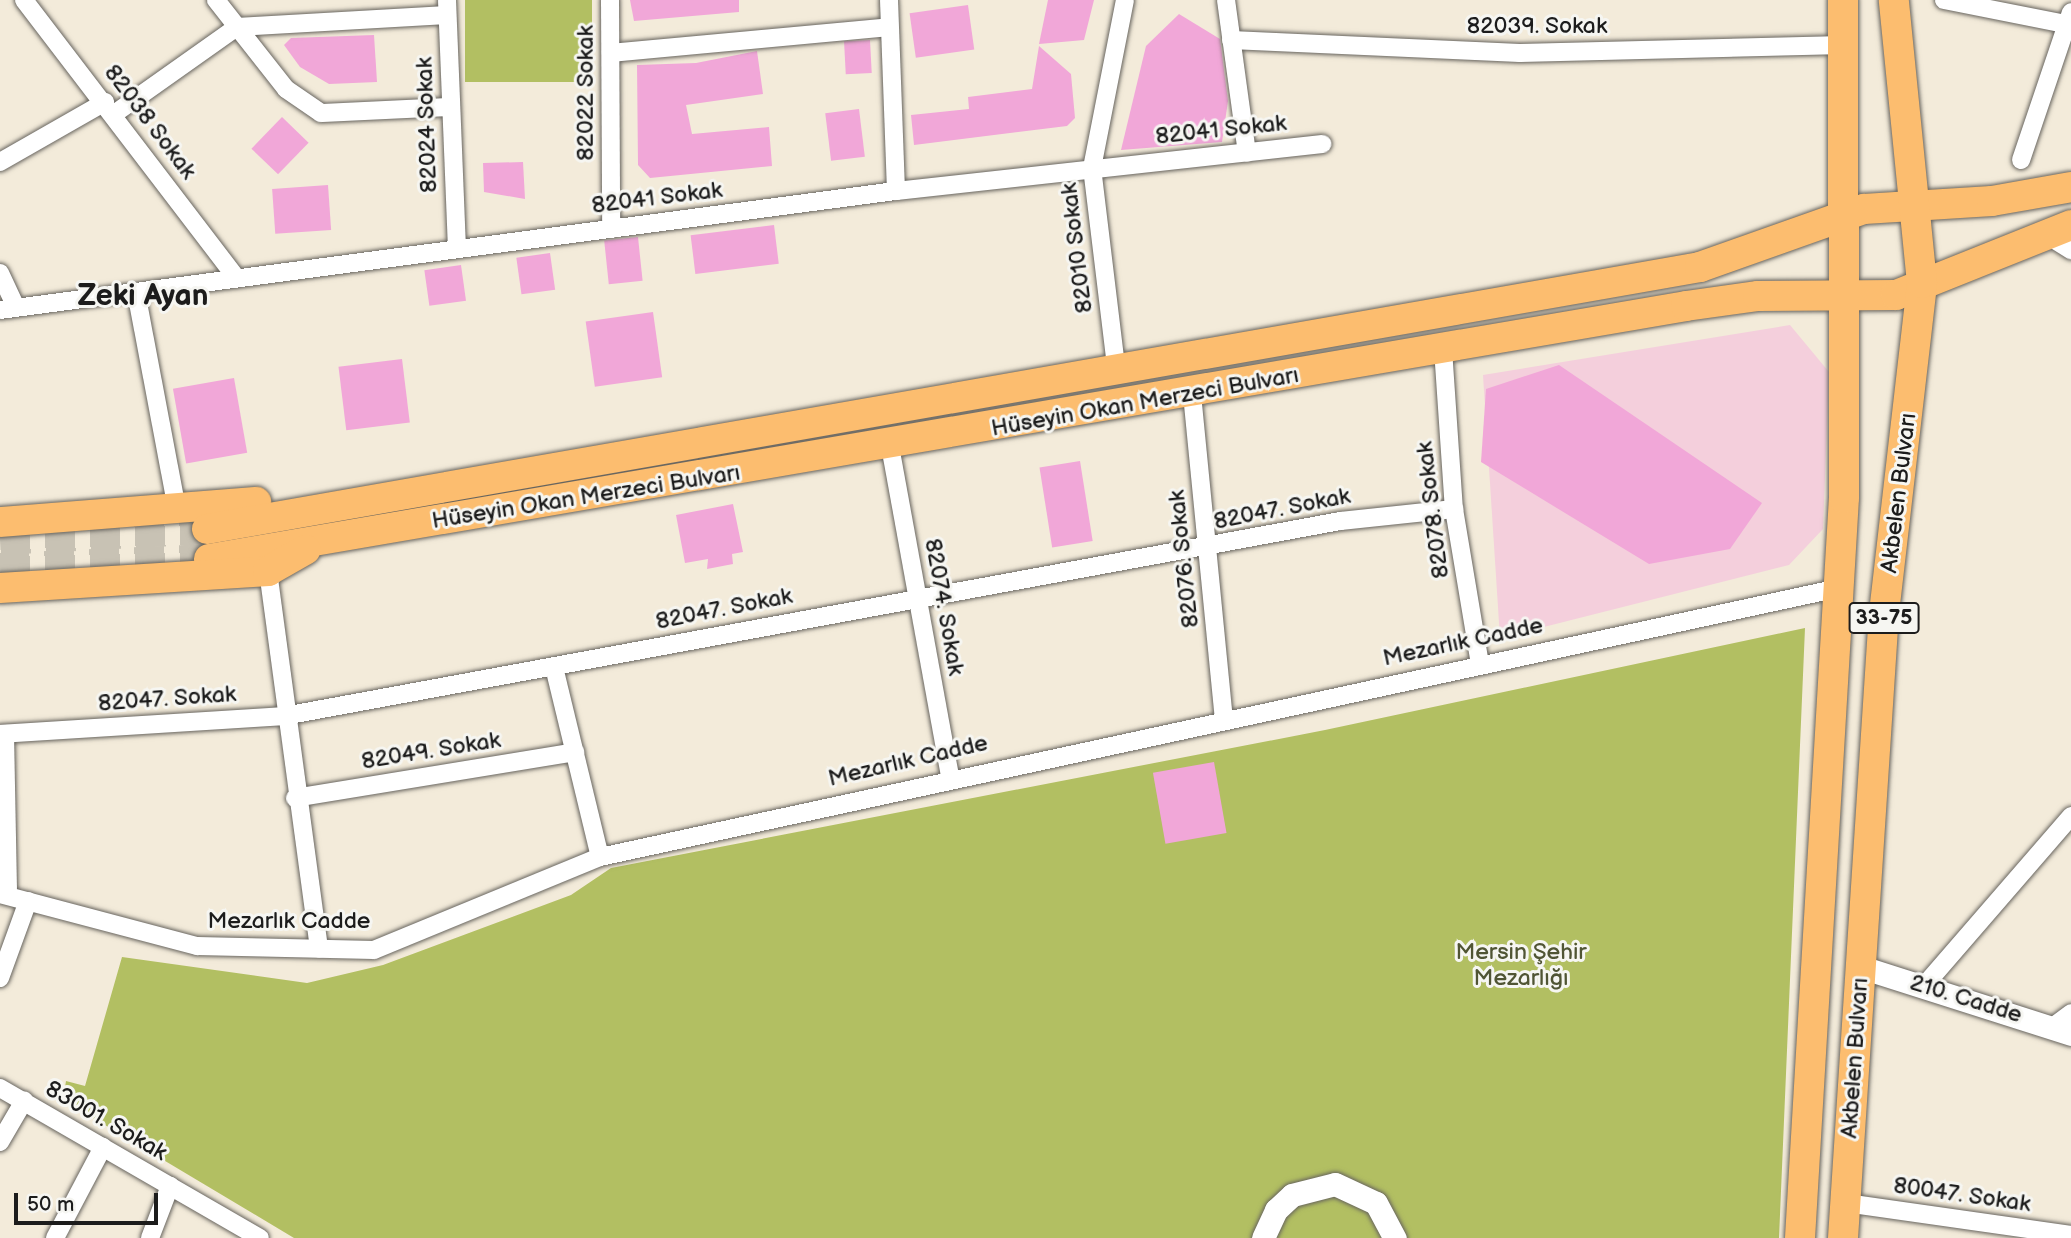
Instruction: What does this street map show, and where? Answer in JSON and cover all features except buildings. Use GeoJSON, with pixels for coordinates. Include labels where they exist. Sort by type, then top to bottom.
{"type":"FeatureCollection","features":[{"type":"Feature","properties":{"kind":"main road","name":"Akbelen Bulvarı"},"geometry":{"type":"LineString","coordinates":[[1800,1238],[1839,588],[1844,293],[1843,0]]}},
{"type":"Feature","properties":{"kind":"main road","name":"Akbelen Bulvarı"},"geometry":{"type":"LineString","coordinates":[[1843,1238],[1884,613],[1922,283],[1917,206],[1894,0]]}},
{"type":"Feature","properties":{"kind":"main road","name":"Hüseyin Okan Merzeci Bulvarı"},"geometry":{"type":"LineString","coordinates":[[207,529],[1116,366],[1700,267],[1864,209],[1917,206],[2071,187]]}},
{"type":"Feature","properties":{"kind":"main road","name":"Hüseyin Okan Merzeci Bulvarı"},"geometry":{"type":"LineString","coordinates":[[209,559],[890,446],[1686,306],[1844,293],[1896,295],[2058,230]]}},
{"type":"Feature","properties":{"kind":"main road"},"geometry":{"type":"LineString","coordinates":[[0,522],[261,502],[315,509]]}},
{"type":"Feature","properties":{"kind":"main road"},"geometry":{"type":"LineString","coordinates":[[0,588],[268,571],[319,541]]}},
{"type":"Feature","properties":{"kind":"street","name":"82038 Sokak"},"geometry":{"type":"LineString","coordinates":[[23,0],[109,108],[235,276]]}},
{"type":"Feature","properties":{"kind":"street"},"geometry":{"type":"LineString","coordinates":[[216,0],[286,89],[321,113],[450,107]]}},
{"type":"Feature","properties":{"kind":"street","name":"82022 Sokak"},"geometry":{"type":"LineString","coordinates":[[610,0],[611,229]]}},
{"type":"Feature","properties":{"kind":"street"},"geometry":{"type":"LineString","coordinates":[[889,0],[895,191]]}},
{"type":"Feature","properties":{"kind":"street","name":"82010 Sokak"},"geometry":{"type":"LineString","coordinates":[[1116,366],[1092,168],[1125,0]]}},
{"type":"Feature","properties":{"kind":"street"},"geometry":{"type":"LineString","coordinates":[[1226,0],[1247,153]]}},
{"type":"Feature","properties":{"kind":"street"},"geometry":{"type":"LineString","coordinates":[[1944,0],[2068,18],[2021,160]]}},
{"type":"Feature","properties":{"kind":"street"},"geometry":{"type":"LineString","coordinates":[[0,162],[109,108],[237,27],[447,8]]}},
{"type":"Feature","properties":{"kind":"street","name":"82024 Sokak"},"geometry":{"type":"LineString","coordinates":[[447,8],[457,247]]}},
{"type":"Feature","properties":{"kind":"street"},"geometry":{"type":"LineString","coordinates":[[611,53],[888,27]]}},
{"type":"Feature","properties":{"kind":"street","name":"82039. Sokak"},"geometry":{"type":"LineString","coordinates":[[1231,40],[1520,53],[1844,45]]}},
{"type":"Feature","properties":{"kind":"street","name":"82041 Sokak"},"geometry":{"type":"LineString","coordinates":[[8,309],[235,276],[895,191],[1322,144]]}},
{"type":"Feature","properties":{"kind":"street"},"geometry":{"type":"LineString","coordinates":[[2058,230],[2071,250]]}},
{"type":"Feature","properties":{"kind":"street"},"geometry":{"type":"LineString","coordinates":[[0,273],[8,309]]}},
{"type":"Feature","properties":{"kind":"street"},"geometry":{"type":"LineString","coordinates":[[136,292],[177,509]]}},
{"type":"Feature","properties":{"kind":"street","name":"82078. Sokak"},"geometry":{"type":"LineString","coordinates":[[1443,349],[1454,509],[1480,664]]}},
{"type":"Feature","properties":{"kind":"street","name":"82076. Sokak"},"geometry":{"type":"LineString","coordinates":[[1192,394],[1224,718]]}},
{"type":"Feature","properties":{"kind":"street","name":"82074. Sokak"},"geometry":{"type":"LineString","coordinates":[[890,446],[950,776]]}},
{"type":"Feature","properties":{"kind":"street","name":"82047. Sokak"},"geometry":{"type":"LineString","coordinates":[[2,734],[284,716],[917,597],[1208,548],[1340,521],[1454,509]]}},
{"type":"Feature","properties":{"kind":"street"},"geometry":{"type":"LineString","coordinates":[[268,571],[295,798],[319,949]]}},
{"type":"Feature","properties":{"kind":"street","name":"Mezarlık Cadde"},"geometry":{"type":"LineString","coordinates":[[4,892],[28,901],[197,946],[374,950],[600,857],[950,776],[1839,588]]}},
{"type":"Feature","properties":{"kind":"street"},"geometry":{"type":"LineString","coordinates":[[554,667],[600,857]]}},
{"type":"Feature","properties":{"kind":"street"},"geometry":{"type":"LineString","coordinates":[[2,734],[4,892]]}},
{"type":"Feature","properties":{"kind":"street","name":"82049. Sokak"},"geometry":{"type":"LineString","coordinates":[[295,798],[575,752]]}},
{"type":"Feature","properties":{"kind":"street"},"geometry":{"type":"LineString","coordinates":[[1924,986],[2071,816]]}},
{"type":"Feature","properties":{"kind":"street"},"geometry":{"type":"LineString","coordinates":[[0,978],[28,901]]}},
{"type":"Feature","properties":{"kind":"street","name":"210. Cadde"},"geometry":{"type":"LineString","coordinates":[[1861,967],[2065,1024]]}},
{"type":"Feature","properties":{"kind":"street","name":"83001. Sokak"},"geometry":{"type":"LineString","coordinates":[[0,1088],[260,1238]]}},
{"type":"Feature","properties":{"kind":"street"},"geometry":{"type":"LineString","coordinates":[[0,1142],[23,1101]]}},
{"type":"Feature","properties":{"kind":"street"},"geometry":{"type":"LineString","coordinates":[[55,1238],[103,1147]]}},
{"type":"Feature","properties":{"kind":"street"},"geometry":{"type":"LineString","coordinates":[[1263,1238],[1276,1210],[1292,1195],[1335,1184],[1376,1203],[1395,1238]]}},
{"type":"Feature","properties":{"kind":"street"},"geometry":{"type":"LineString","coordinates":[[150,1238],[170,1186]]}},
{"type":"Feature","properties":{"kind":"street","name":"80047. Sokak"},"geometry":{"type":"LineString","coordinates":[[1846,1203],[2051,1235],[2071,1235]]}},
{"type":"Feature","properties":{"kind":"shaded area"},"geometry":{"type":"Polygon","coordinates":[[[1790,325],[1829,372],[1823,529],[1789,565],[1500,638],[1483,375],[1790,325]]]}},
{"type":"Feature","properties":{"kind":"green space"},"geometry":{"type":"Polygon","coordinates":[[[465,0],[592,0],[592,82],[465,82],[465,0]]]}},
{"type":"Feature","properties":{"kind":"green space","name":"Mersin Şehir Mezarlığı"},"geometry":{"type":"Polygon","coordinates":[[[1805,628],[1779,1238],[294,1238],[63,1100],[66,1081],[85,1086],[122,957],[307,983],[383,965],[571,895],[611,868],[1325,730],[1805,628]]]}},
{"type":"Feature","properties":{"kind":"tunnel"},"geometry":{"type":"LineString","coordinates":[[0,540],[207,529]]}},
{"type":"Feature","properties":{"kind":"tunnel"},"geometry":{"type":"LineString","coordinates":[[0,568],[209,559]]}},
{"type":"Feature","properties":{"kind":"district","name":"Zeki Ayan"},"geometry":{"type":"Point","coordinates":[143,296]}}]}
